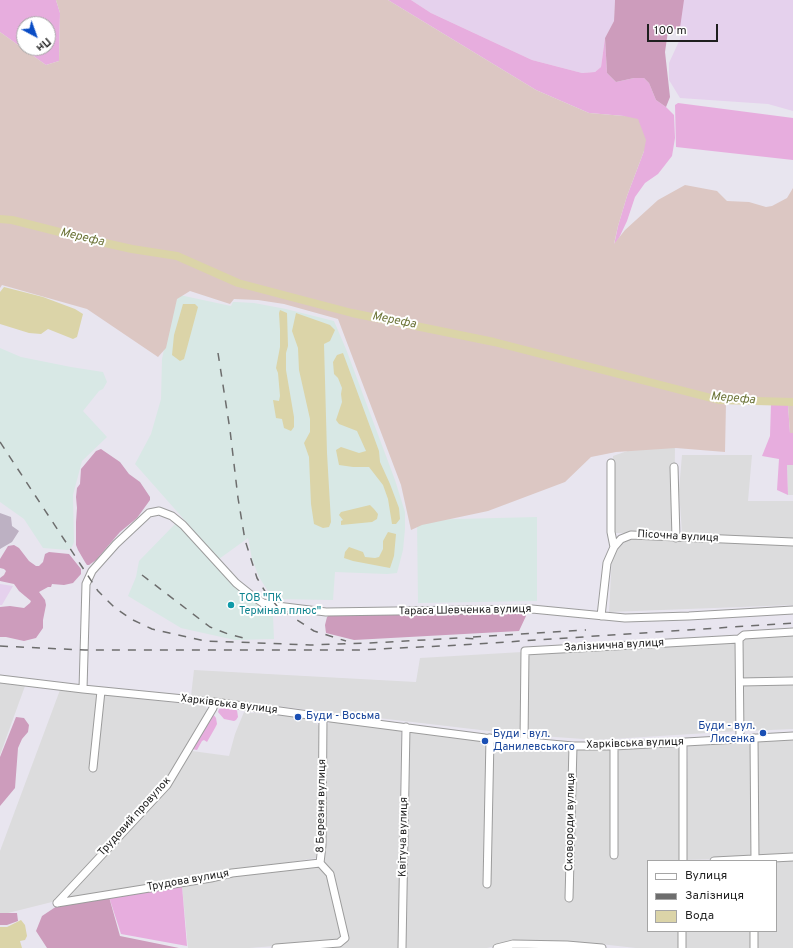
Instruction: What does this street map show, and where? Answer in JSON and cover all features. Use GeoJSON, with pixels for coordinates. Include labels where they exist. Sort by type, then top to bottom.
{"type":"FeatureCollection","features":[{"type":"Feature","properties":{"kind":"street"},"geometry":{"type":"LineString","coordinates":[[601,616],[607,563],[614,547],[611,532],[611,463]]}},
{"type":"Feature","properties":{"kind":"street"},"geometry":{"type":"LineString","coordinates":[[674,467],[676,538]]}},
{"type":"Feature","properties":{"kind":"street","name":"Тараса Шевченка вулиця"},"geometry":{"type":"LineString","coordinates":[[83,689],[86,584],[92,571],[116,544],[149,513],[159,511],[172,516],[183,525],[236,583],[263,603],[326,612],[532,609],[632,618],[793,610]]}},
{"type":"Feature","properties":{"kind":"street","name":"Пісочна вулиця"},"geometry":{"type":"LineString","coordinates":[[614,547],[621,539],[631,535],[793,542]]}},
{"type":"Feature","properties":{"kind":"street","name":"Залізнична вулиця"},"geometry":{"type":"LineString","coordinates":[[524,742],[525,651],[739,640],[744,635],[793,632]]}},
{"type":"Feature","properties":{"kind":"street"},"geometry":{"type":"LineString","coordinates":[[739,640],[740,739]]}},
{"type":"Feature","properties":{"kind":"street","name":"Харківська вулиця"},"geometry":{"type":"LineString","coordinates":[[4,679],[101,691],[214,702],[323,718],[490,738],[573,746],[614,746],[793,736]]}},
{"type":"Feature","properties":{"kind":"street"},"geometry":{"type":"LineString","coordinates":[[740,682],[793,681]]}},
{"type":"Feature","properties":{"kind":"street"},"geometry":{"type":"LineString","coordinates":[[93,768],[101,691]]}},
{"type":"Feature","properties":{"kind":"street","name":"Трудовий провулок"},"geometry":{"type":"LineString","coordinates":[[57,903],[167,785],[213,708],[214,702]]}},
{"type":"Feature","properties":{"kind":"street","name":"8 Березня вулиця"},"geometry":{"type":"LineString","coordinates":[[276,948],[339,943],[345,938],[330,874],[320,863],[322,845],[323,718]]}},
{"type":"Feature","properties":{"kind":"street","name":"Квітуча вулиця"},"geometry":{"type":"LineString","coordinates":[[402,948],[406,727]]}},
{"type":"Feature","properties":{"kind":"street"},"geometry":{"type":"LineString","coordinates":[[487,884],[490,738]]}},
{"type":"Feature","properties":{"kind":"street"},"geometry":{"type":"LineString","coordinates":[[754,738],[755,860],[793,858]]}},
{"type":"Feature","properties":{"kind":"street"},"geometry":{"type":"LineString","coordinates":[[683,860],[684,742]]}},
{"type":"Feature","properties":{"kind":"street","name":"Сковороди вулиця"},"geometry":{"type":"LineString","coordinates":[[569,898],[573,746]]}},
{"type":"Feature","properties":{"kind":"street"},"geometry":{"type":"LineString","coordinates":[[614,746],[614,855]]}},
{"type":"Feature","properties":{"kind":"street","name":"Трудова вулиця"},"geometry":{"type":"LineString","coordinates":[[57,903],[211,878],[232,873],[320,863]]}},
{"type":"Feature","properties":{"kind":"street"},"geometry":{"type":"LineString","coordinates":[[682,932],[682,948]]}},
{"type":"Feature","properties":{"kind":"street"},"geometry":{"type":"LineString","coordinates":[[754,932],[754,948]]}},
{"type":"Feature","properties":{"kind":"street"},"geometry":{"type":"LineString","coordinates":[[497,948],[513,944],[567,945],[602,948]]}},
{"type":"Feature","properties":{"kind":"shaded area"},"geometry":{"type":"Polygon","coordinates":[[[0,0],[56,0],[60,13],[59,61],[46,65],[33,56],[56,56],[56,16],[16,16],[16,43],[0,32],[0,0]]]}},
{"type":"Feature","properties":{"kind":"shaded area"},"geometry":{"type":"Polygon","coordinates":[[[56,0],[388,0],[536,90],[589,113],[624,116],[638,119],[646,140],[644,151],[627,196],[614,244],[625,230],[658,200],[685,185],[717,191],[727,201],[749,202],[766,207],[772,206],[787,198],[793,188],[793,433],[790,433],[788,405],[726,403],[725,452],[676,448],[616,452],[591,457],[565,482],[488,511],[422,525],[411,530],[401,485],[338,319],[284,304],[258,300],[234,299],[230,304],[190,291],[177,299],[166,348],[158,357],[87,309],[2,285],[0,288],[0,32],[16,43],[16,56],[33,56],[46,65],[59,61],[60,13],[56,0]]]}},
{"type":"Feature","properties":{"kind":"shaded area"},"geometry":{"type":"Polygon","coordinates":[[[388,0],[411,0],[431,13],[532,60],[582,73],[595,72],[601,67],[605,38],[607,73],[616,82],[634,78],[644,78],[649,83],[656,100],[674,115],[675,138],[672,156],[658,174],[645,183],[635,197],[627,221],[614,245],[627,196],[644,151],[624,116],[589,113],[536,90],[388,0]]]}},
{"type":"Feature","properties":{"kind":"shaded area"},"geometry":{"type":"Polygon","coordinates":[[[411,0],[615,0],[614,21],[605,38],[601,67],[595,72],[582,73],[532,60],[431,13],[411,0]]]}},
{"type":"Feature","properties":{"kind":"shaded area"},"geometry":{"type":"Polygon","coordinates":[[[615,0],[684,0],[680,28],[668,31],[665,52],[670,97],[666,107],[656,100],[649,83],[644,78],[634,78],[616,82],[607,73],[605,38],[614,21],[615,0]]]}},
{"type":"Feature","properties":{"kind":"shaded area"},"geometry":{"type":"Polygon","coordinates":[[[683,0],[793,0],[793,111],[768,104],[680,98],[669,80],[669,63],[682,32],[679,22],[683,0]]]}},
{"type":"Feature","properties":{"kind":"shaded area"},"geometry":{"type":"Polygon","coordinates":[[[678,103],[793,118],[793,160],[676,147],[675,105],[678,103]]]}},
{"type":"Feature","properties":{"kind":"shaded area"},"geometry":{"type":"Polygon","coordinates":[[[175,294],[231,306],[233,302],[254,303],[334,321],[395,480],[405,512],[403,550],[397,573],[335,572],[333,600],[275,599],[271,596],[259,577],[252,559],[248,538],[219,559],[135,464],[151,434],[161,399],[162,359],[175,294]]]}},
{"type":"Feature","properties":{"kind":"shaded area"},"geometry":{"type":"Polygon","coordinates":[[[0,348],[21,357],[103,372],[107,382],[103,389],[99,391],[83,411],[107,437],[82,461],[73,495],[74,542],[72,547],[68,550],[43,548],[24,519],[0,502],[0,348]]]}},
{"type":"Feature","properties":{"kind":"shaded area"},"geometry":{"type":"Polygon","coordinates":[[[771,404],[788,405],[790,433],[793,433],[793,465],[787,465],[788,495],[777,490],[779,459],[762,456],[770,436],[771,404]]]}},
{"type":"Feature","properties":{"kind":"shaded area"},"geometry":{"type":"Polygon","coordinates":[[[675,446],[674,533],[614,533],[613,456],[639,447],[675,446]]]}},
{"type":"Feature","properties":{"kind":"shaded area"},"geometry":{"type":"Polygon","coordinates":[[[101,449],[120,462],[129,474],[140,482],[150,497],[150,500],[137,518],[120,532],[96,560],[87,565],[76,545],[77,488],[80,484],[81,469],[96,451],[101,449]]]}},
{"type":"Feature","properties":{"kind":"shaded area"},"geometry":{"type":"Polygon","coordinates":[[[682,455],[752,455],[748,501],[793,501],[793,540],[682,533],[679,490],[682,455]]]}},
{"type":"Feature","properties":{"kind":"shaded area"},"geometry":{"type":"Polygon","coordinates":[[[787,465],[793,465],[793,495],[788,495],[787,465]]]}},
{"type":"Feature","properties":{"kind":"shaded area"},"geometry":{"type":"Polygon","coordinates":[[[0,513],[11,517],[12,526],[19,531],[12,542],[0,549],[0,513]]]}},
{"type":"Feature","properties":{"kind":"shaded area"},"geometry":{"type":"Polygon","coordinates":[[[537,517],[537,601],[418,603],[417,520],[537,517]]]}},
{"type":"Feature","properties":{"kind":"shaded area"},"geometry":{"type":"Polygon","coordinates":[[[176,523],[239,590],[273,616],[274,639],[235,640],[181,628],[128,596],[136,577],[139,561],[176,523]]]}},
{"type":"Feature","properties":{"kind":"shaded area"},"geometry":{"type":"Polygon","coordinates":[[[630,536],[793,543],[793,605],[609,612],[612,556],[630,536]]]}},
{"type":"Feature","properties":{"kind":"shaded area"},"geometry":{"type":"Polygon","coordinates":[[[14,545],[19,548],[29,561],[36,566],[39,566],[43,562],[45,554],[49,552],[69,554],[81,569],[81,574],[73,583],[64,585],[52,584],[51,587],[39,592],[45,600],[46,605],[43,628],[36,638],[24,641],[0,637],[0,607],[10,606],[24,608],[31,601],[19,591],[14,584],[0,581],[0,578],[6,571],[0,568],[0,559],[8,546],[14,545]]]}},
{"type":"Feature","properties":{"kind":"shaded area"},"geometry":{"type":"Polygon","coordinates":[[[0,584],[13,586],[2,605],[0,605],[0,584]]]}},
{"type":"Feature","properties":{"kind":"shaded area"},"geometry":{"type":"Polygon","coordinates":[[[523,610],[526,616],[519,631],[354,640],[326,633],[325,625],[327,617],[332,613],[523,610]]]}},
{"type":"Feature","properties":{"kind":"shaded area"},"geometry":{"type":"Polygon","coordinates":[[[793,635],[793,729],[746,731],[742,728],[743,638],[793,635]]]}},
{"type":"Feature","properties":{"kind":"shaded area"},"geometry":{"type":"Polygon","coordinates":[[[733,641],[737,644],[739,731],[597,740],[527,735],[528,653],[733,641]]]}},
{"type":"Feature","properties":{"kind":"shaded area"},"geometry":{"type":"Polygon","coordinates":[[[522,652],[523,735],[191,696],[194,670],[416,682],[420,658],[522,652]]]}},
{"type":"Feature","properties":{"kind":"shaded area"},"geometry":{"type":"Polygon","coordinates":[[[0,683],[25,686],[0,755],[0,683]]]}},
{"type":"Feature","properties":{"kind":"shaded area"},"geometry":{"type":"Polygon","coordinates":[[[60,690],[205,706],[208,711],[165,784],[56,901],[0,915],[0,851],[60,690]]]}},
{"type":"Feature","properties":{"kind":"shaded area"},"geometry":{"type":"Polygon","coordinates":[[[223,708],[237,710],[238,717],[236,720],[224,719],[218,712],[219,709],[223,708]]]}},
{"type":"Feature","properties":{"kind":"shaded area"},"geometry":{"type":"Polygon","coordinates":[[[244,712],[305,718],[319,726],[321,732],[316,858],[63,900],[165,791],[192,751],[229,756],[235,734],[244,712]]]}},
{"type":"Feature","properties":{"kind":"shaded area"},"geometry":{"type":"Polygon","coordinates":[[[213,714],[216,718],[217,724],[207,742],[204,740],[197,750],[192,749],[213,714]]]}},
{"type":"Feature","properties":{"kind":"shaded area"},"geometry":{"type":"Polygon","coordinates":[[[16,717],[24,718],[29,725],[28,732],[22,739],[18,748],[15,788],[0,806],[0,757],[16,717]]]}},
{"type":"Feature","properties":{"kind":"shaded area"},"geometry":{"type":"Polygon","coordinates":[[[333,720],[401,730],[399,948],[302,948],[344,945],[348,937],[332,872],[322,862],[325,726],[333,720]]]}},
{"type":"Feature","properties":{"kind":"shaded area"},"geometry":{"type":"Polygon","coordinates":[[[410,730],[577,749],[679,745],[680,860],[647,860],[647,932],[680,932],[680,948],[636,948],[600,944],[516,941],[487,948],[405,948],[410,730]]]}},
{"type":"Feature","properties":{"kind":"shaded area"},"geometry":{"type":"Polygon","coordinates":[[[793,740],[793,853],[758,855],[757,742],[793,740]]]}},
{"type":"Feature","properties":{"kind":"shaded area"},"geometry":{"type":"Polygon","coordinates":[[[753,741],[754,858],[685,860],[688,744],[753,741]]]}},
{"type":"Feature","properties":{"kind":"shaded area"},"geometry":{"type":"Polygon","coordinates":[[[793,859],[793,948],[757,948],[757,932],[777,932],[777,861],[793,859]]]}},
{"type":"Feature","properties":{"kind":"shaded area"},"geometry":{"type":"Polygon","coordinates":[[[319,865],[328,875],[343,937],[338,941],[249,948],[188,948],[182,886],[233,876],[319,865]]]}},
{"type":"Feature","properties":{"kind":"shaded area"},"geometry":{"type":"Polygon","coordinates":[[[182,886],[187,946],[121,934],[109,897],[182,886]]]}},
{"type":"Feature","properties":{"kind":"shaded area"},"geometry":{"type":"Polygon","coordinates":[[[109,897],[120,936],[179,948],[47,948],[36,931],[42,916],[60,904],[109,897]]]}},
{"type":"Feature","properties":{"kind":"shaded area"},"geometry":{"type":"Polygon","coordinates":[[[0,913],[17,913],[18,921],[7,925],[0,925],[0,913]]]}},
{"type":"Feature","properties":{"kind":"shaded area"},"geometry":{"type":"Polygon","coordinates":[[[684,932],[753,932],[752,948],[683,948],[684,932]]]}},
{"type":"Feature","properties":{"kind":"water"},"geometry":{"type":"Polygon","coordinates":[[[4,287],[43,297],[75,309],[83,314],[77,337],[73,339],[48,329],[41,334],[29,333],[0,324],[0,292],[4,287]]]}},
{"type":"Feature","properties":{"kind":"water"},"geometry":{"type":"Polygon","coordinates":[[[183,304],[195,304],[198,307],[184,359],[180,361],[172,355],[174,335],[183,304]]]}},
{"type":"Feature","properties":{"kind":"water"},"geometry":{"type":"Polygon","coordinates":[[[280,310],[287,313],[288,346],[286,353],[286,370],[294,417],[294,427],[291,431],[284,428],[282,419],[276,418],[273,400],[279,401],[280,396],[278,373],[276,368],[280,347],[280,310]]]}},
{"type":"Feature","properties":{"kind":"water"},"geometry":{"type":"Polygon","coordinates":[[[296,313],[330,325],[335,330],[330,341],[324,344],[327,453],[331,522],[329,527],[323,528],[314,524],[311,504],[309,457],[304,443],[310,432],[310,419],[299,370],[298,348],[292,331],[296,313]]]}},
{"type":"Feature","properties":{"kind":"water"},"geometry":{"type":"Polygon","coordinates":[[[343,353],[379,451],[380,462],[399,508],[400,519],[396,524],[392,524],[388,499],[383,485],[369,467],[339,465],[336,450],[341,447],[359,453],[366,451],[357,431],[339,424],[336,420],[342,402],[342,388],[338,378],[334,374],[333,362],[337,355],[343,353]]]}},
{"type":"Feature","properties":{"kind":"water"},"geometry":{"type":"Polygon","coordinates":[[[370,505],[378,514],[377,519],[372,522],[341,525],[341,521],[343,520],[339,515],[341,512],[370,505]]]}},
{"type":"Feature","properties":{"kind":"water"},"geometry":{"type":"Polygon","coordinates":[[[388,532],[396,534],[394,556],[390,568],[344,558],[345,552],[349,547],[363,552],[365,557],[379,557],[383,549],[383,541],[388,532]]]}},
{"type":"Feature","properties":{"kind":"water"},"geometry":{"type":"Polygon","coordinates":[[[21,920],[25,925],[27,936],[25,940],[20,941],[22,948],[0,948],[0,927],[7,927],[21,920]]]}},
{"type":"Feature","properties":{"kind":"waterway","name":"Мерефа"},"geometry":{"type":"LineString","coordinates":[[0,219],[12,220],[132,249],[177,256],[238,283],[352,313],[494,342],[719,400],[793,402]]}},
{"type":"Feature","properties":{"kind":"railway"},"geometry":{"type":"LineString","coordinates":[[218,353],[245,540],[257,578],[266,593],[277,606],[285,612],[314,631],[346,641]]}},
{"type":"Feature","properties":{"kind":"railway"},"geometry":{"type":"LineString","coordinates":[[0,442],[98,591],[114,607],[131,619],[152,629],[205,641],[310,645],[459,638],[480,639]]}},
{"type":"Feature","properties":{"kind":"railway"},"geometry":{"type":"LineString","coordinates":[[142,575],[210,627],[228,634],[248,639]]}},
{"type":"Feature","properties":{"kind":"railway"},"geometry":{"type":"LineString","coordinates":[[0,646],[85,650],[358,650],[461,645],[793,623]]}},
{"type":"Feature","properties":{"kind":"railway"},"geometry":{"type":"LineString","coordinates":[[473,637],[586,630]]}},
{"type":"Feature","properties":{"kind":"place","name":"ТОВ \"ПК Термінал плюс\""},"geometry":{"type":"Point","coordinates":[231,605]}},
{"type":"Feature","properties":{"kind":"place","name":"Буди - Восьма"},"geometry":{"type":"Point","coordinates":[298,717]}},
{"type":"Feature","properties":{"kind":"place","name":"Буди - вул. Лисенка"},"geometry":{"type":"Point","coordinates":[763,733]}},
{"type":"Feature","properties":{"kind":"place","name":"Буди - вул. Данилевського"},"geometry":{"type":"Point","coordinates":[485,741]}}]}
